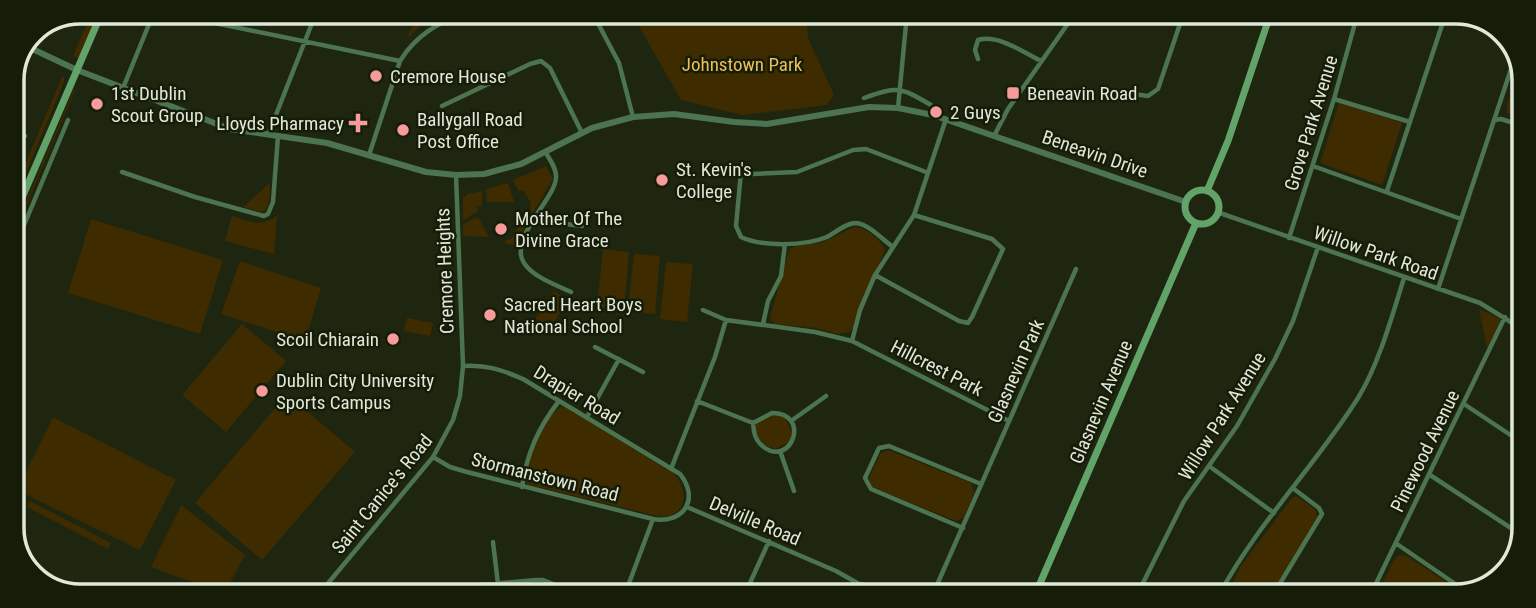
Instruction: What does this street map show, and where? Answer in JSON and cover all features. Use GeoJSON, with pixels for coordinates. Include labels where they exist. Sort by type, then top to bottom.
{"type":"FeatureCollection","features":[{"type":"Feature","properties":{"kind":"main road"},"geometry":{"type":"LineString","coordinates":[[25,191],[97,24]]}},
{"type":"Feature","properties":{"kind":"main road"},"geometry":{"type":"LineString","coordinates":[[1207,191],[1231,131],[1267,24]]}},
{"type":"Feature","properties":{"kind":"main road"},"geometry":{"type":"LineString","coordinates":[[1196,191],[1207,191],[1217,202],[1217,212],[1212,220],[1196,223],[1188,217],[1186,202],[1196,191]]}},
{"type":"Feature","properties":{"kind":"main road","name":"Glasnevin Avenue"},"geometry":{"type":"LineString","coordinates":[[1040,584],[1196,223]]}},
{"type":"Feature","properties":{"kind":"street"},"geometry":{"type":"LineString","coordinates":[[123,88],[149,24]]}},
{"type":"Feature","properties":{"kind":"street"},"geometry":{"type":"LineString","coordinates":[[220,24],[400,61]]}},
{"type":"Feature","properties":{"kind":"street"},"geometry":{"type":"LineString","coordinates":[[268,135],[312,24]]}},
{"type":"Feature","properties":{"kind":"street"},"geometry":{"type":"LineString","coordinates":[[369,155],[400,61],[416,40],[439,24]]}},
{"type":"Feature","properties":{"kind":"street"},"geometry":{"type":"LineString","coordinates":[[598,24],[619,63],[633,117]]}},
{"type":"Feature","properties":{"kind":"street"},"geometry":{"type":"LineString","coordinates":[[898,108],[905,24]]}},
{"type":"Feature","properties":{"kind":"street"},"geometry":{"type":"LineString","coordinates":[[994,136],[999,123],[1068,24]]}},
{"type":"Feature","properties":{"kind":"street"},"geometry":{"type":"LineString","coordinates":[[1119,92],[1148,96],[1158,89],[1181,24]]}},
{"type":"Feature","properties":{"kind":"street","name":"Grove Park Avenue"},"geometry":{"type":"LineString","coordinates":[[1289,238],[1334,99],[1355,24]]}},
{"type":"Feature","properties":{"kind":"street"},"geometry":{"type":"LineString","coordinates":[[1387,191],[1442,24]]}},
{"type":"Feature","properties":{"kind":"street"},"geometry":{"type":"LineString","coordinates":[[978,59],[976,45],[978,40],[983,38],[994,39],[1041,61]]}},
{"type":"Feature","properties":{"kind":"street","name":"Beneavin Drive"},"geometry":{"type":"LineString","coordinates":[[34,50],[77,70],[230,129],[327,143],[426,172],[456,176],[498,171],[546,153],[582,133],[633,117],[674,114],[758,124],[846,109],[898,108],[946,119],[1186,202]]}},
{"type":"Feature","properties":{"kind":"street"},"geometry":{"type":"LineString","coordinates":[[442,106],[541,61],[550,68],[582,133]]}},
{"type":"Feature","properties":{"kind":"street"},"geometry":{"type":"LineString","coordinates":[[1438,289],[1510,72]]}},
{"type":"Feature","properties":{"kind":"street"},"geometry":{"type":"LineString","coordinates":[[864,98],[890,89],[906,90],[931,105]]}},
{"type":"Feature","properties":{"kind":"street"},"geometry":{"type":"LineString","coordinates":[[1334,99],[1410,122]]}},
{"type":"Feature","properties":{"kind":"street"},"geometry":{"type":"LineString","coordinates":[[852,341],[860,310],[876,275],[914,215],[926,172],[946,119]]}},
{"type":"Feature","properties":{"kind":"street"},"geometry":{"type":"LineString","coordinates":[[25,223],[68,120]]}},
{"type":"Feature","properties":{"kind":"street"},"geometry":{"type":"LineString","coordinates":[[1495,120],[1511,123]]}},
{"type":"Feature","properties":{"kind":"street"},"geometry":{"type":"LineString","coordinates":[[122,172],[195,197],[264,216],[268,214],[272,202],[278,136]]}},
{"type":"Feature","properties":{"kind":"street"},"geometry":{"type":"LineString","coordinates":[[707,167],[777,174],[797,172],[853,150],[866,149],[926,172]]}},
{"type":"Feature","properties":{"kind":"street"},"geometry":{"type":"LineString","coordinates":[[546,153],[555,170],[556,182],[523,240],[521,251],[523,262],[538,275],[571,292]]}},
{"type":"Feature","properties":{"kind":"street"},"geometry":{"type":"LineString","coordinates":[[1313,166],[1461,219]]}},
{"type":"Feature","properties":{"kind":"street"},"geometry":{"type":"LineString","coordinates":[[741,172],[737,232],[741,237],[750,241],[785,244],[820,239],[855,223],[862,225],[892,247]]}},
{"type":"Feature","properties":{"kind":"street","name":"Cremore Heights"},"geometry":{"type":"LineString","coordinates":[[456,176],[463,366]]}},
{"type":"Feature","properties":{"kind":"street"},"geometry":{"type":"LineString","coordinates":[[540,211],[566,225],[582,226]]}},
{"type":"Feature","properties":{"kind":"street","name":"Willow Park Road"},"geometry":{"type":"LineString","coordinates":[[1217,212],[1488,306],[1512,322]]}},
{"type":"Feature","properties":{"kind":"street"},"geometry":{"type":"LineString","coordinates":[[876,275],[959,321],[968,323],[972,317],[1003,249],[992,239],[914,215]]}},
{"type":"Feature","properties":{"kind":"street"},"geometry":{"type":"LineString","coordinates":[[763,324],[768,301],[781,276],[785,244]]}},
{"type":"Feature","properties":{"kind":"street","name":"Willow Park Avenue"},"geometry":{"type":"LineString","coordinates":[[1142,584],[1184,501],[1253,400],[1275,359],[1293,321],[1318,247]]}},
{"type":"Feature","properties":{"kind":"street","name":"Glasnevin Park"},"geometry":{"type":"LineString","coordinates":[[937,584],[1076,269]]}},
{"type":"Feature","properties":{"kind":"street"},"geometry":{"type":"LineString","coordinates":[[1225,584],[1236,563],[1294,489],[1358,398],[1368,379],[1404,278]]}},
{"type":"Feature","properties":{"kind":"street","name":"Hillcrest Park"},"geometry":{"type":"LineString","coordinates":[[703,310],[726,320],[815,332],[852,341],[1009,421]]}},
{"type":"Feature","properties":{"kind":"street","name":"Pinewood Avenue"},"geometry":{"type":"LineString","coordinates":[[1376,584],[1504,317]]}},
{"type":"Feature","properties":{"kind":"street"},"geometry":{"type":"LineString","coordinates":[[629,584],[653,520],[665,521],[674,518],[687,507],[687,483],[680,474],[671,469],[726,320]]}},
{"type":"Feature","properties":{"kind":"street"},"geometry":{"type":"LineString","coordinates":[[595,346],[643,372]]}},
{"type":"Feature","properties":{"kind":"street"},"geometry":{"type":"LineString","coordinates":[[587,417],[619,359]]}},
{"type":"Feature","properties":{"kind":"street","name":"Drapier Road"},"geometry":{"type":"LineString","coordinates":[[463,366],[498,368],[523,379],[671,469]]}},
{"type":"Feature","properties":{"kind":"street","name":"Saint Canice's Road"},"geometry":{"type":"LineString","coordinates":[[327,584],[433,457],[453,420],[460,396],[463,366]]}},
{"type":"Feature","properties":{"kind":"street"},"geometry":{"type":"LineString","coordinates":[[791,421],[826,396]]}},
{"type":"Feature","properties":{"kind":"street"},"geometry":{"type":"LineString","coordinates":[[522,487],[531,444],[559,401]]}},
{"type":"Feature","properties":{"kind":"street"},"geometry":{"type":"LineString","coordinates":[[697,401],[753,423],[777,413],[791,421],[795,434],[791,443],[780,451],[769,450],[757,440],[753,423]]}},
{"type":"Feature","properties":{"kind":"street"},"geometry":{"type":"LineString","coordinates":[[1464,404],[1512,436]]}},
{"type":"Feature","properties":{"kind":"street"},"geometry":{"type":"LineString","coordinates":[[962,528],[871,489],[865,478],[879,447],[883,446],[981,484]]}},
{"type":"Feature","properties":{"kind":"street"},"geometry":{"type":"LineString","coordinates":[[780,451],[794,491]]}},
{"type":"Feature","properties":{"kind":"street","name":"Stormanstown Road"},"geometry":{"type":"LineString","coordinates":[[433,457],[450,467],[653,520]]}},
{"type":"Feature","properties":{"kind":"street"},"geometry":{"type":"LineString","coordinates":[[1209,466],[1274,513]]}},
{"type":"Feature","properties":{"kind":"street"},"geometry":{"type":"LineString","coordinates":[[1430,474],[1512,529]]}},
{"type":"Feature","properties":{"kind":"street"},"geometry":{"type":"LineString","coordinates":[[1280,584],[1322,514],[1294,489]]}},
{"type":"Feature","properties":{"kind":"street","name":"Delville Road"},"geometry":{"type":"LineString","coordinates":[[687,507],[862,584]]}},
{"type":"Feature","properties":{"kind":"street"},"geometry":{"type":"LineString","coordinates":[[750,584],[769,541]]}},
{"type":"Feature","properties":{"kind":"street"},"geometry":{"type":"LineString","coordinates":[[493,542],[498,584],[543,580],[553,584]]}},
{"type":"Feature","properties":{"kind":"street"},"geometry":{"type":"LineString","coordinates":[[1396,544],[1455,584]]}},
{"type":"Feature","properties":{"kind":"green space"},"geometry":{"type":"Polygon","coordinates":[[[87,24],[95,24],[80,59],[73,56],[87,24]]]}},
{"type":"Feature","properties":{"kind":"green space"},"geometry":{"type":"Polygon","coordinates":[[[413,24],[423,24],[409,37],[413,24]]]}},
{"type":"Feature","properties":{"kind":"green space","name":"Johnstown Park"},"geometry":{"type":"Polygon","coordinates":[[[638,24],[807,24],[808,38],[834,95],[827,105],[742,115],[681,100],[638,24]]]}},
{"type":"Feature","properties":{"kind":"green space"},"geometry":{"type":"Polygon","coordinates":[[[62,77],[64,77],[25,175],[25,164],[62,77]]]}},
{"type":"Feature","properties":{"kind":"green space"},"geometry":{"type":"Polygon","coordinates":[[[74,89],[25,209],[25,204],[74,89]]]}},
{"type":"Feature","properties":{"kind":"green space"},"geometry":{"type":"Polygon","coordinates":[[[1511,93],[1511,115],[1507,113],[1511,93]]]}},
{"type":"Feature","properties":{"kind":"green space"},"geometry":{"type":"Polygon","coordinates":[[[1339,103],[1402,123],[1382,185],[1320,163],[1339,103]]]}},
{"type":"Feature","properties":{"kind":"green space"},"geometry":{"type":"Polygon","coordinates":[[[546,166],[553,179],[527,223],[518,245],[506,244],[505,240],[511,239],[521,222],[527,222],[531,213],[530,201],[523,190],[518,191],[513,180],[546,166]]]}},
{"type":"Feature","properties":{"kind":"green space"},"geometry":{"type":"Polygon","coordinates":[[[270,183],[265,210],[262,212],[243,207],[270,183]]]}},
{"type":"Feature","properties":{"kind":"green space"},"geometry":{"type":"Polygon","coordinates":[[[508,183],[514,202],[487,202],[486,189],[508,183]]]}},
{"type":"Feature","properties":{"kind":"green space"},"geometry":{"type":"Polygon","coordinates":[[[482,191],[482,206],[476,206],[478,211],[463,220],[463,198],[482,191]]]}},
{"type":"Feature","properties":{"kind":"green space"},"geometry":{"type":"Polygon","coordinates":[[[232,216],[260,222],[277,216],[274,254],[225,241],[232,216]]]}},
{"type":"Feature","properties":{"kind":"green space"},"geometry":{"type":"Polygon","coordinates":[[[478,217],[489,237],[463,236],[463,224],[478,217]]]}},
{"type":"Feature","properties":{"kind":"green space"},"geometry":{"type":"Polygon","coordinates":[[[91,219],[223,260],[200,334],[68,293],[91,219]]]}},
{"type":"Feature","properties":{"kind":"green space"},"geometry":{"type":"Polygon","coordinates":[[[854,227],[872,235],[885,250],[853,328],[849,332],[838,334],[816,328],[774,324],[770,318],[789,250],[794,246],[821,243],[854,227]]]}},
{"type":"Feature","properties":{"kind":"green space"},"geometry":{"type":"Polygon","coordinates":[[[603,249],[629,252],[624,309],[597,307],[603,249]]]}},
{"type":"Feature","properties":{"kind":"green space"},"geometry":{"type":"Polygon","coordinates":[[[634,254],[660,256],[655,314],[628,311],[634,254]]]}},
{"type":"Feature","properties":{"kind":"green space"},"geometry":{"type":"Polygon","coordinates":[[[240,261],[321,288],[305,341],[221,314],[240,261]]]}},
{"type":"Feature","properties":{"kind":"green space"},"geometry":{"type":"Polygon","coordinates":[[[666,262],[693,264],[687,322],[660,319],[666,262]]]}},
{"type":"Feature","properties":{"kind":"green space"},"geometry":{"type":"Polygon","coordinates":[[[554,291],[568,301],[550,328],[535,319],[554,291]]]}},
{"type":"Feature","properties":{"kind":"green space"},"geometry":{"type":"Polygon","coordinates":[[[1479,309],[1501,319],[1487,348],[1479,309]]]}},
{"type":"Feature","properties":{"kind":"green space"},"geometry":{"type":"Polygon","coordinates":[[[407,318],[433,323],[430,336],[404,331],[407,318]]]}},
{"type":"Feature","properties":{"kind":"green space"},"geometry":{"type":"Polygon","coordinates":[[[242,324],[286,361],[226,432],[182,395],[242,324]]]}},
{"type":"Feature","properties":{"kind":"green space"},"geometry":{"type":"Polygon","coordinates":[[[287,394],[355,452],[262,560],[195,503],[287,394]]]}},
{"type":"Feature","properties":{"kind":"green space"},"geometry":{"type":"Polygon","coordinates":[[[563,406],[673,473],[682,488],[683,503],[680,509],[674,514],[657,516],[527,484],[528,465],[536,441],[549,419],[563,406]]]}},
{"type":"Feature","properties":{"kind":"green space"},"geometry":{"type":"Polygon","coordinates":[[[774,415],[785,418],[792,432],[789,442],[775,449],[760,440],[756,432],[756,423],[774,415]]]}},
{"type":"Feature","properties":{"kind":"green space"},"geometry":{"type":"Polygon","coordinates":[[[53,417],[176,480],[140,550],[25,494],[25,474],[53,417]]]}},
{"type":"Feature","properties":{"kind":"green space"},"geometry":{"type":"Polygon","coordinates":[[[888,450],[971,483],[974,493],[964,517],[956,521],[872,487],[869,478],[880,454],[888,450]]]}},
{"type":"Feature","properties":{"kind":"green space"},"geometry":{"type":"Polygon","coordinates":[[[1296,496],[1315,509],[1318,518],[1277,584],[1232,584],[1240,567],[1296,496]]]}},
{"type":"Feature","properties":{"kind":"green space"},"geometry":{"type":"Polygon","coordinates":[[[30,501],[111,543],[108,549],[27,507],[30,501]]]}},
{"type":"Feature","properties":{"kind":"green space"},"geometry":{"type":"Polygon","coordinates":[[[181,505],[245,555],[229,584],[197,584],[151,567],[181,505]]]}},
{"type":"Feature","properties":{"kind":"green space"},"geometry":{"type":"Polygon","coordinates":[[[1399,555],[1407,556],[1449,584],[1382,584],[1399,555]]]}},
{"type":"Feature","properties":{"kind":"place","name":"Cremore House"},"geometry":{"type":"Point","coordinates":[376,76]}},
{"type":"Feature","properties":{"kind":"place","name":"Beneavin Road"},"geometry":{"type":"Point","coordinates":[1013,93]}},
{"type":"Feature","properties":{"kind":"place","name":"1st Dublin Scout Group"},"geometry":{"type":"Point","coordinates":[97,104]}},
{"type":"Feature","properties":{"kind":"place","name":"2 Guys"},"geometry":{"type":"Point","coordinates":[936,112]}},
{"type":"Feature","properties":{"kind":"place","name":"Lloyds Pharmacy"},"geometry":{"type":"Point","coordinates":[358,123]}},
{"type":"Feature","properties":{"kind":"place","name":"Ballygall Road Post Office"},"geometry":{"type":"Point","coordinates":[403,130]}},
{"type":"Feature","properties":{"kind":"place","name":"St. Kevin's College"},"geometry":{"type":"Point","coordinates":[662,180]}},
{"type":"Feature","properties":{"kind":"place","name":"Mother Of The Divine Grace"},"geometry":{"type":"Point","coordinates":[501,229]}},
{"type":"Feature","properties":{"kind":"place","name":"Sacred Heart Boys National School"},"geometry":{"type":"Point","coordinates":[490,315]}},
{"type":"Feature","properties":{"kind":"place","name":"Scoil Chiarain"},"geometry":{"type":"Point","coordinates":[393,339]}},
{"type":"Feature","properties":{"kind":"place","name":"Dublin City University Sports Campus"},"geometry":{"type":"Point","coordinates":[262,391]}}]}
